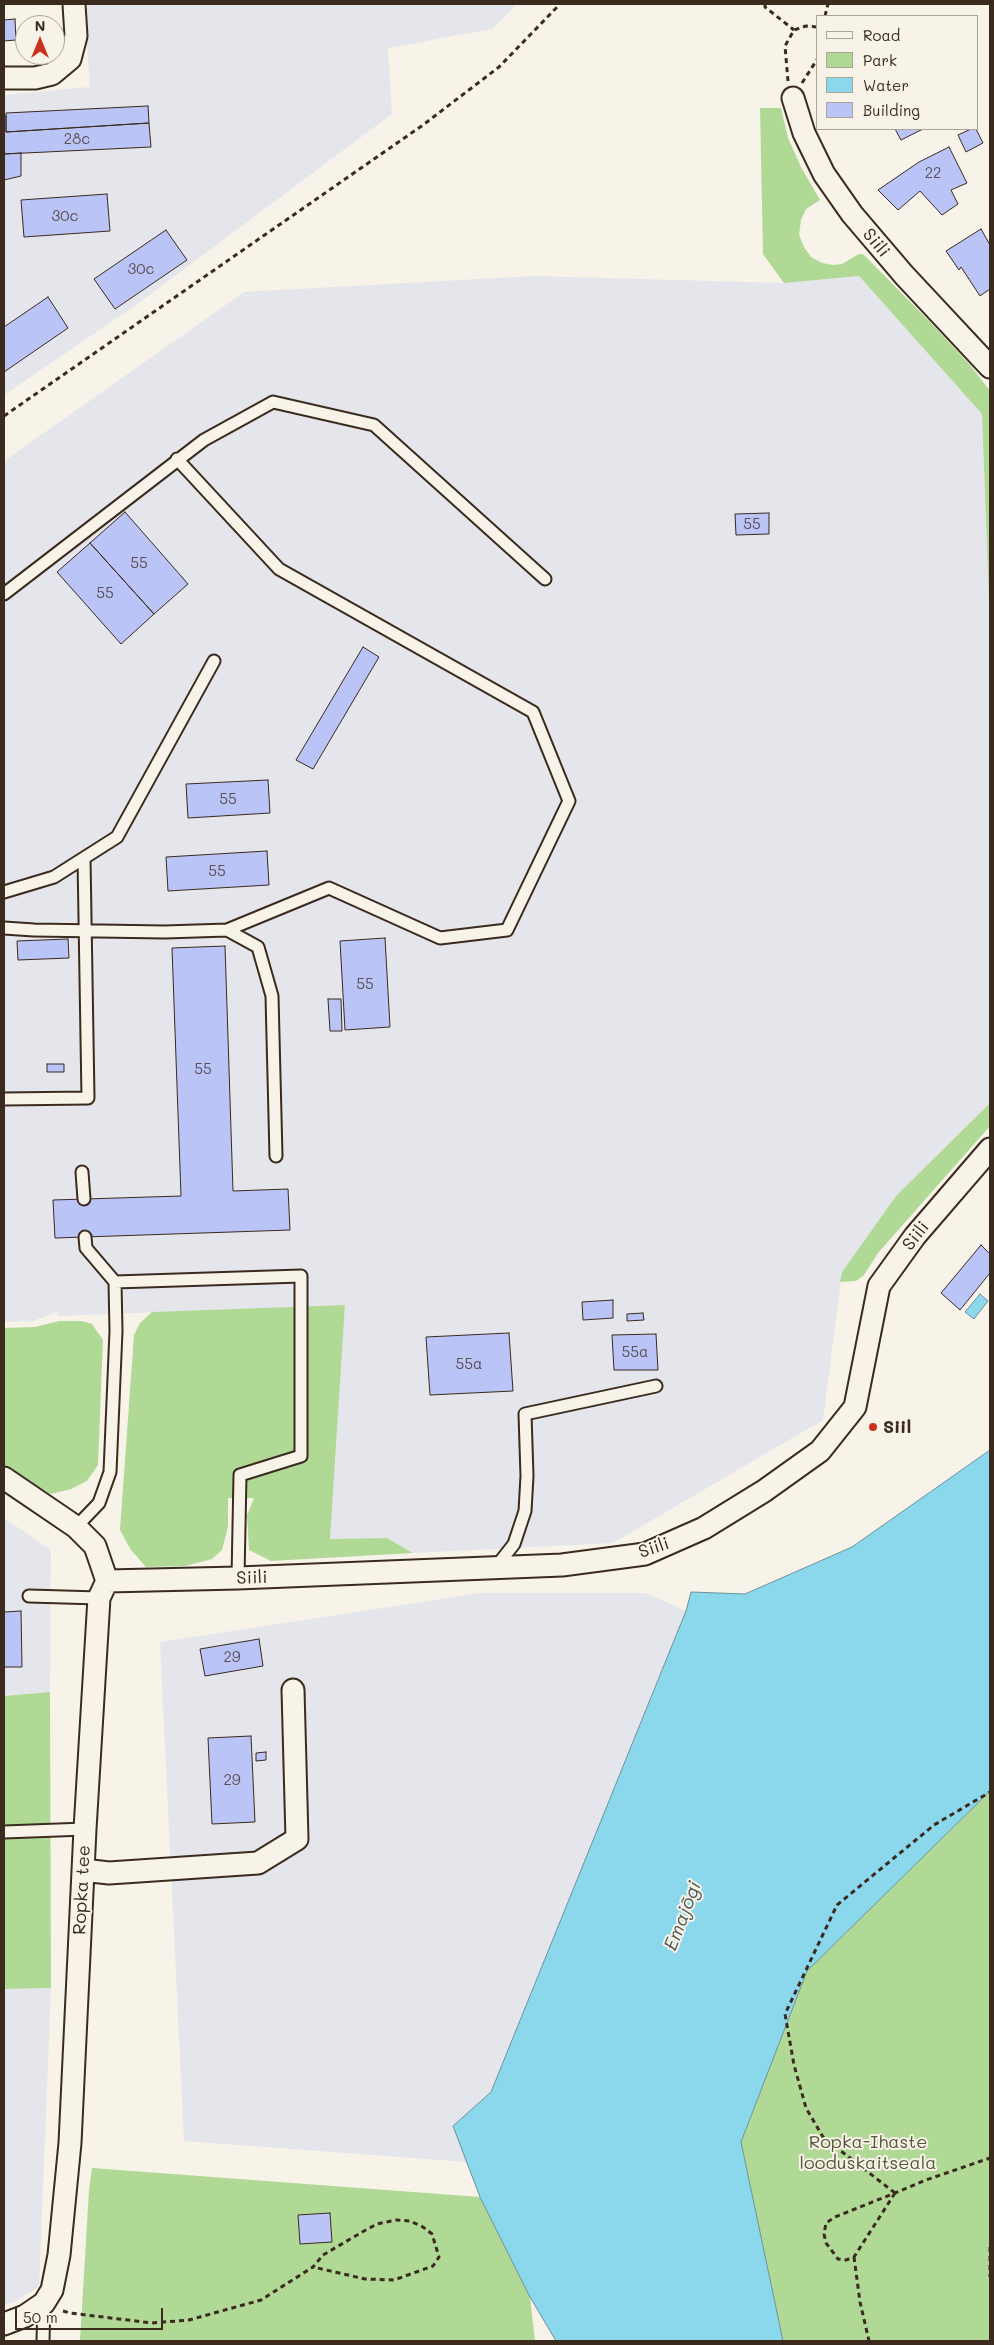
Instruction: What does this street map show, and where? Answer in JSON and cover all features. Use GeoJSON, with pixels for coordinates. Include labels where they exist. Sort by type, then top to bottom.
{"type":"FeatureCollection","features":[{"type":"Feature","properties":{"kind":"street"},"geometry":{"type":"LineString","coordinates":[[4,78],[35,78],[52,74],[70,59],[76,36],[74,4]]}},
{"type":"Feature","properties":{"kind":"street","name":"Siili"},"geometry":{"type":"LineString","coordinates":[[793,98],[804,133],[824,174],[852,214],[904,275],[990,367]]}},
{"type":"Feature","properties":{"kind":"street","name":"Siili"},"geometry":{"type":"LineString","coordinates":[[103,1590],[238,1578],[562,1565],[645,1554],[704,1528],[764,1491],[820,1451],[855,1408],[879,1286],[915,1236],[990,1149]]}},
{"type":"Feature","properties":{"kind":"street","name":"Ropka tee"},"geometry":{"type":"LineString","coordinates":[[4,1478],[76,1527],[95,1546],[103,1590],[85,1829],[70,2143],[59,2256],[52,2290],[44,2303]]}},
{"type":"Feature","properties":{"kind":"street"},"geometry":{"type":"LineString","coordinates":[[83,1870],[109,1873],[258,1863],[297,1838],[293,1690]]}},
{"type":"Feature","properties":{"kind":"street"},"geometry":{"type":"LineString","coordinates":[[4,2324],[25,2316],[44,2303]]}},
{"type":"Feature","properties":{"kind":"lane"},"geometry":{"type":"LineString","coordinates":[[4,594],[204,440],[273,402],[374,425],[546,578]]}},
{"type":"Feature","properties":{"kind":"lane"},"geometry":{"type":"LineString","coordinates":[[4,928],[227,930],[329,888],[440,938],[507,930],[568,801],[533,712],[279,569],[177,460]]}},
{"type":"Feature","properties":{"kind":"lane"},"geometry":{"type":"LineString","coordinates":[[4,892],[54,877],[118,837],[214,661]]}},
{"type":"Feature","properties":{"kind":"lane"},"geometry":{"type":"LineString","coordinates":[[4,1099],[88,1098],[84,858]]}},
{"type":"Feature","properties":{"kind":"lane"},"geometry":{"type":"LineString","coordinates":[[227,930],[258,947],[272,996],[276,1156]]}},
{"type":"Feature","properties":{"kind":"lane"},"geometry":{"type":"LineString","coordinates":[[82,1172],[84,1199]]}},
{"type":"Feature","properties":{"kind":"lane"},"geometry":{"type":"LineString","coordinates":[[76,1527],[99,1503],[110,1472],[116,1331],[114,1282],[86,1248],[85,1237]]}},
{"type":"Feature","properties":{"kind":"lane"},"geometry":{"type":"LineString","coordinates":[[114,1282],[301,1276],[301,1456],[240,1475],[238,1578]]}},
{"type":"Feature","properties":{"kind":"lane"},"geometry":{"type":"LineString","coordinates":[[496,1567],[514,1544],[525,1511],[527,1476],[524,1414],[656,1386]]}},
{"type":"Feature","properties":{"kind":"lane"},"geometry":{"type":"LineString","coordinates":[[29,1596],[103,1590]]}},
{"type":"Feature","properties":{"kind":"lane"},"geometry":{"type":"LineString","coordinates":[[4,1832],[85,1829]]}},
{"type":"Feature","properties":{"kind":"lane"},"geometry":{"type":"LineString","coordinates":[[43,2341],[44,2303]]}},
{"type":"Feature","properties":{"kind":"path"},"geometry":{"type":"LineString","coordinates":[[4,416],[423,125],[499,67],[560,4]]}},
{"type":"Feature","properties":{"kind":"path"},"geometry":{"type":"LineString","coordinates":[[765,4],[766,7],[794,30]]}},
{"type":"Feature","properties":{"kind":"path"},"geometry":{"type":"LineString","coordinates":[[793,98],[786,72],[785,46],[794,30],[806,26],[816,27]]}},
{"type":"Feature","properties":{"kind":"path"},"geometry":{"type":"LineString","coordinates":[[793,98],[816,61]]}},
{"type":"Feature","properties":{"kind":"path"},"geometry":{"type":"LineString","coordinates":[[895,2193],[823,2137],[806,2108],[794,2066],[785,2014],[837,1905],[934,1825],[990,1792]]}},
{"type":"Feature","properties":{"kind":"path"},"geometry":{"type":"LineString","coordinates":[[895,2193],[854,2257],[846,2260],[838,2259],[826,2243],[824,2234],[826,2223],[835,2217],[895,2193],[990,2158]]}},
{"type":"Feature","properties":{"kind":"path"},"geometry":{"type":"LineString","coordinates":[[44,2303],[70,2313],[106,2318],[152,2323],[189,2320],[261,2300],[313,2267],[323,2256],[364,2231],[377,2224],[396,2220],[410,2221],[432,2234],[439,2257],[433,2266],[394,2280],[365,2279],[313,2267]]}},
{"type":"Feature","properties":{"kind":"path"},"geometry":{"type":"LineString","coordinates":[[990,2247],[990,2277]]}},
{"type":"Feature","properties":{"kind":"path"},"geometry":{"type":"LineString","coordinates":[[854,2257],[860,2302],[869,2341]]}},
{"type":"Feature","properties":{"kind":"shaded area"},"geometry":{"type":"Polygon","coordinates":[[[84,4],[517,4],[492,29],[388,48],[392,114],[136,305],[4,395],[4,95],[90,87],[84,4]]]}},
{"type":"Feature","properties":{"kind":"shaded area"},"geometry":{"type":"Polygon","coordinates":[[[533,276],[783,283],[859,276],[982,414],[990,629],[990,1103],[896,1196],[842,1272],[823,1420],[613,1543],[413,1553],[387,1538],[330,1539],[345,1305],[57,1316],[57,1312],[33,1321],[4,1322],[4,461],[244,292],[533,276]]]}},
{"type":"Feature","properties":{"kind":"shaded area"},"geometry":{"type":"Polygon","coordinates":[[[4,1518],[51,1550],[50,1692],[4,1696],[4,1518]]]}},
{"type":"Feature","properties":{"kind":"shaded area"},"geometry":{"type":"Polygon","coordinates":[[[481,1593],[646,1593],[686,1611],[491,2092],[454,2126],[467,2162],[184,2141],[160,1642],[481,1593]]]}},
{"type":"Feature","properties":{"kind":"shaded area"},"geometry":{"type":"Polygon","coordinates":[[[51,1988],[39,2287],[12,2303],[4,2304],[4,1989],[51,1988]]]}},
{"type":"Feature","properties":{"kind":"green space"},"geometry":{"type":"Polygon","coordinates":[[[760,108],[781,108],[788,138],[801,167],[820,200],[806,209],[801,220],[799,235],[811,257],[822,263],[833,265],[842,264],[859,254],[863,254],[971,366],[990,391],[990,629],[982,414],[859,276],[784,283],[763,254],[760,108]]]}},
{"type":"Feature","properties":{"kind":"green space"},"geometry":{"type":"Polygon","coordinates":[[[990,1103],[990,1126],[878,1253],[864,1275],[856,1281],[840,1282],[842,1272],[896,1196],[990,1103]]]}},
{"type":"Feature","properties":{"kind":"green space"},"geometry":{"type":"Polygon","coordinates":[[[345,1305],[330,1539],[387,1538],[413,1553],[271,1561],[249,1550],[247,1515],[254,1498],[228,1498],[228,1527],[222,1550],[212,1559],[185,1566],[146,1567],[131,1550],[120,1530],[134,1335],[140,1323],[152,1312],[345,1305]]]}},
{"type":"Feature","properties":{"kind":"green space"},"geometry":{"type":"Polygon","coordinates":[[[59,1321],[82,1321],[92,1324],[103,1340],[98,1465],[87,1481],[71,1489],[51,1494],[4,1469],[4,1328],[35,1327],[59,1321]]]}},
{"type":"Feature","properties":{"kind":"green space"},"geometry":{"type":"Polygon","coordinates":[[[50,1692],[51,1988],[4,1989],[4,1696],[50,1692]]]}},
{"type":"Feature","properties":{"kind":"green space","name":"Ropka-Ihaste looduskaitseala"},"geometry":{"type":"Polygon","coordinates":[[[990,1791],[990,2341],[783,2341],[741,2142],[807,1971],[990,1791]]]}},
{"type":"Feature","properties":{"kind":"green space"},"geometry":{"type":"Polygon","coordinates":[[[92,2168],[480,2197],[530,2297],[535,2341],[80,2341],[92,2168]]]}},
{"type":"Feature","properties":{"kind":"water"},"geometry":{"type":"Polygon","coordinates":[[[980,1294],[988,1301],[974,1319],[965,1312],[980,1294]]]}},
{"type":"Feature","properties":{"kind":"water","name":"Emajõgi"},"geometry":{"type":"Polygon","coordinates":[[[990,1450],[990,1791],[807,1971],[741,2142],[783,2341],[556,2341],[530,2297],[480,2197],[453,2126],[491,2092],[686,1611],[691,1592],[745,1594],[852,1547],[990,1450]]]}},
{"type":"Feature","properties":{"kind":"building"},"geometry":{"type":"Polygon","coordinates":[[[15,19],[15,40],[4,41],[4,20],[15,19]]]}},
{"type":"Feature","properties":{"kind":"building"},"geometry":{"type":"Polygon","coordinates":[[[148,106],[149,123],[6,132],[6,113],[148,106]]]}},
{"type":"Feature","properties":{"kind":"building"},"geometry":{"type":"Polygon","coordinates":[[[4,116],[6,116],[6,132],[149,123],[151,147],[4,154],[4,116]]]}},
{"type":"Feature","properties":{"kind":"building"},"geometry":{"type":"Polygon","coordinates":[[[896,130],[921,130],[901,140],[896,130]]]}},
{"type":"Feature","properties":{"kind":"building"},"geometry":{"type":"Polygon","coordinates":[[[969,130],[976,130],[983,143],[966,152],[958,135],[969,130]]]}},
{"type":"Feature","properties":{"kind":"building"},"geometry":{"type":"Polygon","coordinates":[[[949,147],[967,183],[951,190],[958,204],[942,215],[920,191],[898,210],[878,190],[919,162],[949,147]]]}},
{"type":"Feature","properties":{"kind":"building"},"geometry":{"type":"Polygon","coordinates":[[[21,153],[21,176],[4,180],[4,154],[21,153]]]}},
{"type":"Feature","properties":{"kind":"building"},"geometry":{"type":"Polygon","coordinates":[[[107,194],[110,231],[24,237],[21,200],[107,194]]]}},
{"type":"Feature","properties":{"kind":"building"},"geometry":{"type":"Polygon","coordinates":[[[981,229],[990,245],[990,289],[980,296],[961,267],[959,270],[946,251],[981,229]]]}},
{"type":"Feature","properties":{"kind":"building"},"geometry":{"type":"Polygon","coordinates":[[[166,230],[187,260],[115,309],[94,279],[166,230]]]}},
{"type":"Feature","properties":{"kind":"building"},"geometry":{"type":"Polygon","coordinates":[[[48,297],[68,328],[4,372],[4,327],[48,297]]]}},
{"type":"Feature","properties":{"kind":"building"},"geometry":{"type":"Polygon","coordinates":[[[125,512],[188,584],[154,614],[90,543],[125,512]]]}},
{"type":"Feature","properties":{"kind":"building"},"geometry":{"type":"Polygon","coordinates":[[[769,513],[769,534],[736,535],[735,514],[769,513]]]}},
{"type":"Feature","properties":{"kind":"building"},"geometry":{"type":"Polygon","coordinates":[[[90,543],[154,614],[121,644],[57,572],[90,543]]]}},
{"type":"Feature","properties":{"kind":"building"},"geometry":{"type":"Polygon","coordinates":[[[363,647],[379,657],[313,769],[296,760],[363,647]]]}},
{"type":"Feature","properties":{"kind":"building"},"geometry":{"type":"Polygon","coordinates":[[[268,780],[270,813],[188,818],[186,784],[268,780]]]}},
{"type":"Feature","properties":{"kind":"building"},"geometry":{"type":"Polygon","coordinates":[[[267,851],[269,885],[168,891],[166,857],[267,851]]]}},
{"type":"Feature","properties":{"kind":"building"},"geometry":{"type":"Polygon","coordinates":[[[385,938],[390,1027],[345,1030],[340,941],[385,938]]]}},
{"type":"Feature","properties":{"kind":"building"},"geometry":{"type":"Polygon","coordinates":[[[68,939],[69,958],[18,960],[17,941],[68,939]]]}},
{"type":"Feature","properties":{"kind":"building"},"geometry":{"type":"Polygon","coordinates":[[[225,946],[233,1191],[288,1189],[290,1230],[55,1238],[53,1200],[181,1196],[172,948],[225,946]]]}},
{"type":"Feature","properties":{"kind":"building"},"geometry":{"type":"Polygon","coordinates":[[[328,999],[341,999],[342,1031],[330,1031],[328,999]]]}},
{"type":"Feature","properties":{"kind":"building"},"geometry":{"type":"Polygon","coordinates":[[[47,1064],[64,1064],[64,1072],[47,1072],[47,1064]]]}},
{"type":"Feature","properties":{"kind":"building"},"geometry":{"type":"Polygon","coordinates":[[[981,1245],[990,1254],[990,1273],[960,1310],[941,1293],[981,1245]]]}},
{"type":"Feature","properties":{"kind":"building"},"geometry":{"type":"Polygon","coordinates":[[[613,1300],[613,1318],[583,1320],[582,1302],[613,1300]]]}},
{"type":"Feature","properties":{"kind":"building"},"geometry":{"type":"Polygon","coordinates":[[[643,1313],[644,1320],[627,1321],[627,1314],[643,1313]]]}},
{"type":"Feature","properties":{"kind":"building"},"geometry":{"type":"Polygon","coordinates":[[[509,1333],[513,1391],[430,1395],[426,1337],[509,1333]]]}},
{"type":"Feature","properties":{"kind":"building"},"geometry":{"type":"Polygon","coordinates":[[[656,1334],[658,1370],[614,1370],[612,1335],[656,1334]]]}},
{"type":"Feature","properties":{"kind":"building"},"geometry":{"type":"Polygon","coordinates":[[[21,1611],[22,1667],[4,1667],[4,1612],[21,1611]]]}},
{"type":"Feature","properties":{"kind":"building"},"geometry":{"type":"Polygon","coordinates":[[[259,1639],[263,1666],[205,1676],[200,1649],[259,1639]]]}},
{"type":"Feature","properties":{"kind":"building"},"geometry":{"type":"Polygon","coordinates":[[[251,1736],[255,1822],[212,1824],[208,1738],[251,1736]]]}},
{"type":"Feature","properties":{"kind":"building"},"geometry":{"type":"Polygon","coordinates":[[[266,1752],[266,1760],[256,1761],[256,1753],[266,1752]]]}},
{"type":"Feature","properties":{"kind":"building"},"geometry":{"type":"Polygon","coordinates":[[[330,2213],[332,2242],[300,2244],[298,2215],[330,2213]]]}},
{"type":"Feature","properties":{"kind":"place","name":"Siil"},"geometry":{"type":"Point","coordinates":[873,1427]}}]}
